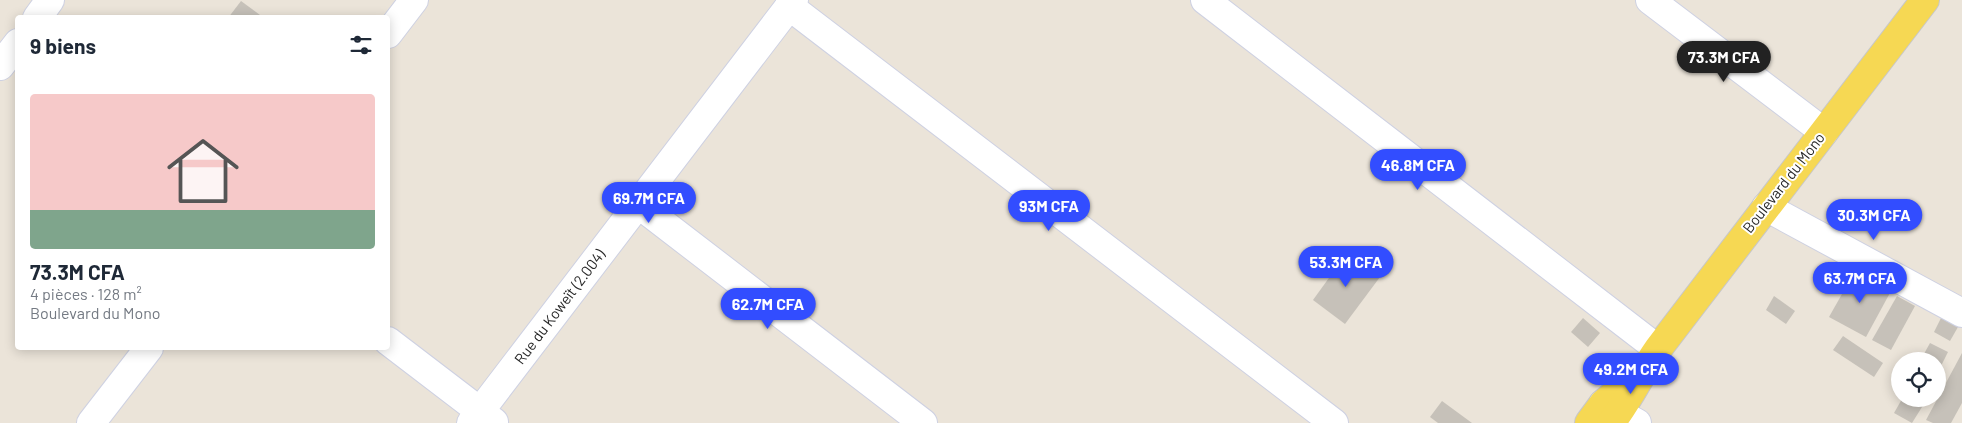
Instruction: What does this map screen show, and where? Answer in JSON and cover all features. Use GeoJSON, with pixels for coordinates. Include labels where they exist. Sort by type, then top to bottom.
{"type":"FeatureCollection","features":[{"type":"Feature","properties":{"kind":"main road","name":"Boulevard du Mono"},"geometry":{"type":"LineString","coordinates":[[1612,417],[1651,358],[1925,0]]}},
{"type":"Feature","properties":{"kind":"street"},"geometry":{"type":"LineString","coordinates":[[39,15],[50,0]]}},
{"type":"Feature","properties":{"kind":"street"},"geometry":{"type":"LineString","coordinates":[[390,31],[414,0]]}},
{"type":"Feature","properties":{"kind":"street"},"geometry":{"type":"LineString","coordinates":[[1205,0],[1651,358]]}},
{"type":"Feature","properties":{"kind":"street"},"geometry":{"type":"LineString","coordinates":[[1650,0],[1824,132]]}},
{"type":"Feature","properties":{"kind":"street"},"geometry":{"type":"LineString","coordinates":[[791,3],[1334,423]]}},
{"type":"Feature","properties":{"kind":"street","name":"Rue du Koweït (2.004)"},"geometry":{"type":"LineString","coordinates":[[482,419],[638,204],[791,3]]}},
{"type":"Feature","properties":{"kind":"street"},"geometry":{"type":"LineString","coordinates":[[638,204],[923,423]]}},
{"type":"Feature","properties":{"kind":"street"},"geometry":{"type":"LineString","coordinates":[[1766,207],[1962,314]]}},
{"type":"Feature","properties":{"kind":"street"},"geometry":{"type":"LineString","coordinates":[[390,343],[482,419]]}},
{"type":"Feature","properties":{"kind":"street"},"geometry":{"type":"LineString","coordinates":[[91,423],[147,350]]}},
{"type":"Feature","properties":{"kind":"building"},"geometry":{"type":"Polygon","coordinates":[[[241,1],[260,15],[230,15],[241,1]]]}},
{"type":"Feature","properties":{"kind":"building"},"geometry":{"type":"Polygon","coordinates":[[[1347,253],[1380,277],[1345,324],[1313,300],[1347,253]]]}},
{"type":"Feature","properties":{"kind":"building"},"geometry":{"type":"Polygon","coordinates":[[[1855,271],[1891,291],[1866,337],[1829,317],[1855,271]]]}},
{"type":"Feature","properties":{"kind":"building"},"geometry":{"type":"Polygon","coordinates":[[[1774,296],[1795,311],[1786,324],[1766,310],[1774,296]]]}},
{"type":"Feature","properties":{"kind":"building"},"geometry":{"type":"Polygon","coordinates":[[[1897,296],[1915,306],[1891,350],[1872,340],[1897,296]]]}},
{"type":"Feature","properties":{"kind":"building"},"geometry":{"type":"Polygon","coordinates":[[[1583,318],[1600,333],[1588,347],[1571,332],[1583,318]]]}},
{"type":"Feature","properties":{"kind":"building"},"geometry":{"type":"Polygon","coordinates":[[[1941,318],[1958,327],[1950,341],[1934,332],[1941,318]]]}},
{"type":"Feature","properties":{"kind":"building"},"geometry":{"type":"Polygon","coordinates":[[[1843,336],[1883,363],[1874,377],[1833,350],[1843,336]]]}},
{"type":"Feature","properties":{"kind":"building"},"geometry":{"type":"Polygon","coordinates":[[[1930,343],[1948,352],[1946,356],[1946,352],[1925,352],[1930,343]]]}},
{"type":"Feature","properties":{"kind":"building"},"geometry":{"type":"Polygon","coordinates":[[[1962,353],[1962,403],[1951,423],[1933,423],[1926,420],[1933,407],[1946,407],[1946,383],[1962,353]]]}},
{"type":"Feature","properties":{"kind":"building"},"geometry":{"type":"Polygon","coordinates":[[[1442,401],[1472,423],[1438,423],[1430,417],[1442,401]]]}},
{"type":"Feature","properties":{"kind":"building"},"geometry":{"type":"Polygon","coordinates":[[[1897,407],[1922,407],[1912,423],[1894,413],[1897,407]]]}}]}
